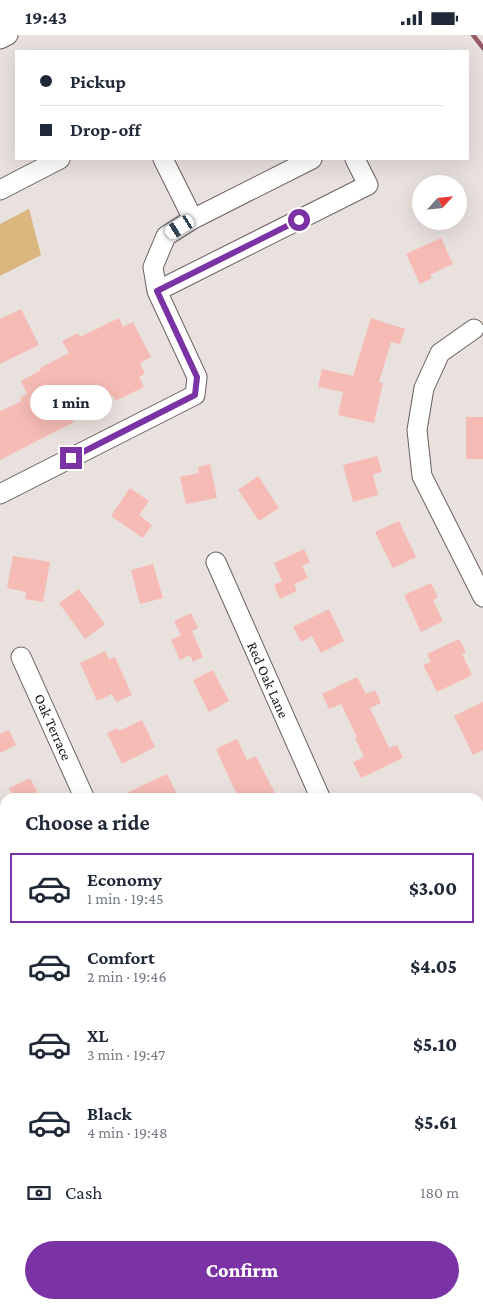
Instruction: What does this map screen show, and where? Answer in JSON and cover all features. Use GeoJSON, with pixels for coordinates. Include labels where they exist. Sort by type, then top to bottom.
{"type":"FeatureCollection","features":[{"type":"Feature","properties":{"kind":"street"},"geometry":{"type":"LineString","coordinates":[[0,39],[8,35]]}},
{"type":"Feature","properties":{"kind":"street"},"geometry":{"type":"LineString","coordinates":[[0,190],[58,160]]}},
{"type":"Feature","properties":{"kind":"street"},"geometry":{"type":"LineString","coordinates":[[164,160],[193,219]]}},
{"type":"Feature","properties":{"kind":"street"},"geometry":{"type":"LineString","coordinates":[[0,493],[195,395],[197,377],[157,291],[153,267],[166,235],[193,219],[310,160]]}},
{"type":"Feature","properties":{"kind":"street"},"geometry":{"type":"LineString","coordinates":[[157,291],[368,185],[356,160]]}},
{"type":"Feature","properties":{"kind":"street"},"geometry":{"type":"LineString","coordinates":[[474,329],[440,353],[424,388],[417,430],[422,476],[480,585]]}},
{"type":"Feature","properties":{"kind":"street","name":"Red Oak Lane"},"geometry":{"type":"LineString","coordinates":[[216,562],[318,793]]}},
{"type":"Feature","properties":{"kind":"street","name":"Oak Terrace"},"geometry":{"type":"LineString","coordinates":[[22,657],[82,793]]}},
{"type":"Feature","properties":{"kind":"shaded area"},"geometry":{"type":"Polygon","coordinates":[[[29,209],[41,255],[0,276],[0,224],[29,209]]]}},
{"type":"Feature","properties":{"kind":"building"},"geometry":{"type":"Polygon","coordinates":[[[441,238],[453,264],[430,275],[432,278],[420,284],[406,254],[441,238]]]}},
{"type":"Feature","properties":{"kind":"building"},"geometry":{"type":"Polygon","coordinates":[[[21,309],[39,345],[0,364],[0,319],[21,309]]]}},
{"type":"Feature","properties":{"kind":"building"},"geometry":{"type":"Polygon","coordinates":[[[119,318],[123,327],[133,322],[151,357],[140,363],[145,374],[139,377],[144,387],[115,401],[113,396],[71,417],[74,422],[0,460],[0,411],[22,401],[20,398],[27,394],[21,381],[41,370],[40,368],[69,353],[62,341],[78,333],[80,337],[119,318]]]}},
{"type":"Feature","properties":{"kind":"building"},"geometry":{"type":"Polygon","coordinates":[[[371,318],[405,329],[400,344],[391,342],[379,382],[383,383],[374,423],[338,415],[343,392],[318,387],[322,369],[353,376],[371,318]]]}},
{"type":"Feature","properties":{"kind":"building"},"geometry":{"type":"Polygon","coordinates":[[[466,417],[483,417],[483,459],[466,459],[466,417]]]}},
{"type":"Feature","properties":{"kind":"building"},"geometry":{"type":"Polygon","coordinates":[[[377,456],[382,472],[373,474],[378,495],[353,502],[343,465],[377,456]]]}},
{"type":"Feature","properties":{"kind":"building"},"geometry":{"type":"Polygon","coordinates":[[[210,464],[217,498],[186,504],[180,477],[199,473],[198,467],[210,464]]]}},
{"type":"Feature","properties":{"kind":"building"},"geometry":{"type":"Polygon","coordinates":[[[258,476],[279,508],[259,521],[238,490],[258,476]]]}},
{"type":"Feature","properties":{"kind":"building"},"geometry":{"type":"Polygon","coordinates":[[[130,488],[149,501],[139,515],[152,525],[143,538],[111,516],[130,488]]]}},
{"type":"Feature","properties":{"kind":"building"},"geometry":{"type":"Polygon","coordinates":[[[399,521],[416,557],[393,568],[375,532],[399,521]]]}},
{"type":"Feature","properties":{"kind":"building"},"geometry":{"type":"Polygon","coordinates":[[[304,549],[310,562],[302,566],[308,578],[294,584],[297,591],[280,599],[274,585],[282,581],[274,563],[304,549]]]}},
{"type":"Feature","properties":{"kind":"building"},"geometry":{"type":"Polygon","coordinates":[[[13,556],[50,562],[43,602],[25,599],[26,592],[7,588],[13,556]]]}},
{"type":"Feature","properties":{"kind":"building"},"geometry":{"type":"Polygon","coordinates":[[[153,564],[163,598],[140,604],[131,570],[153,564]]]}},
{"type":"Feature","properties":{"kind":"building"},"geometry":{"type":"Polygon","coordinates":[[[431,583],[438,597],[433,600],[443,621],[421,632],[404,595],[431,583]]]}},
{"type":"Feature","properties":{"kind":"building"},"geometry":{"type":"Polygon","coordinates":[[[79,589],[105,624],[85,639],[59,603],[79,589]]]}},
{"type":"Feature","properties":{"kind":"building"},"geometry":{"type":"Polygon","coordinates":[[[329,609],[344,641],[321,653],[312,636],[301,642],[293,627],[329,609]]]}},
{"type":"Feature","properties":{"kind":"building"},"geometry":{"type":"Polygon","coordinates":[[[191,613],[198,628],[192,631],[203,657],[193,662],[190,655],[180,660],[171,640],[181,635],[174,621],[191,613]]]}},
{"type":"Feature","properties":{"kind":"building"},"geometry":{"type":"Polygon","coordinates":[[[459,639],[466,652],[462,654],[472,675],[437,692],[423,665],[431,662],[427,654],[459,639]]]}},
{"type":"Feature","properties":{"kind":"building"},"geometry":{"type":"Polygon","coordinates":[[[105,651],[109,659],[115,657],[132,695],[116,702],[112,694],[97,701],[80,663],[105,651]]]}},
{"type":"Feature","properties":{"kind":"building"},"geometry":{"type":"Polygon","coordinates":[[[213,670],[229,701],[209,712],[193,680],[213,670]]]}},
{"type":"Feature","properties":{"kind":"building"},"geometry":{"type":"Polygon","coordinates":[[[357,677],[366,694],[375,690],[381,703],[370,708],[389,748],[397,745],[403,758],[361,778],[353,762],[364,757],[355,738],[357,737],[341,704],[329,709],[322,694],[357,677]]]}},
{"type":"Feature","properties":{"kind":"building"},"geometry":{"type":"Polygon","coordinates":[[[483,702],[483,750],[473,755],[454,716],[483,702]]]}},
{"type":"Feature","properties":{"kind":"building"},"geometry":{"type":"Polygon","coordinates":[[[142,720],[155,747],[122,764],[107,733],[118,728],[119,731],[142,720]]]}},
{"type":"Feature","properties":{"kind":"building"},"geometry":{"type":"Polygon","coordinates":[[[9,730],[16,745],[0,753],[0,734],[9,730]]]}},
{"type":"Feature","properties":{"kind":"building"},"geometry":{"type":"Polygon","coordinates":[[[237,739],[247,760],[256,756],[275,793],[236,793],[216,749],[237,739]]]}},
{"type":"Feature","properties":{"kind":"building"},"geometry":{"type":"Polygon","coordinates":[[[167,774],[176,793],[127,793],[167,774]]]}},
{"type":"Feature","properties":{"kind":"building"},"geometry":{"type":"Polygon","coordinates":[[[30,778],[38,793],[11,793],[9,788],[30,778]]]}},
{"type":"Feature","properties":{"kind":"waterway"},"geometry":{"type":"LineString","coordinates":[[473,35],[483,48]]}},
{"type":"Feature","properties":{"kind":"route"},"geometry":{"type":"LineString","coordinates":[[71,458],[195,395],[197,377],[157,291],[299,220]]}}]}
